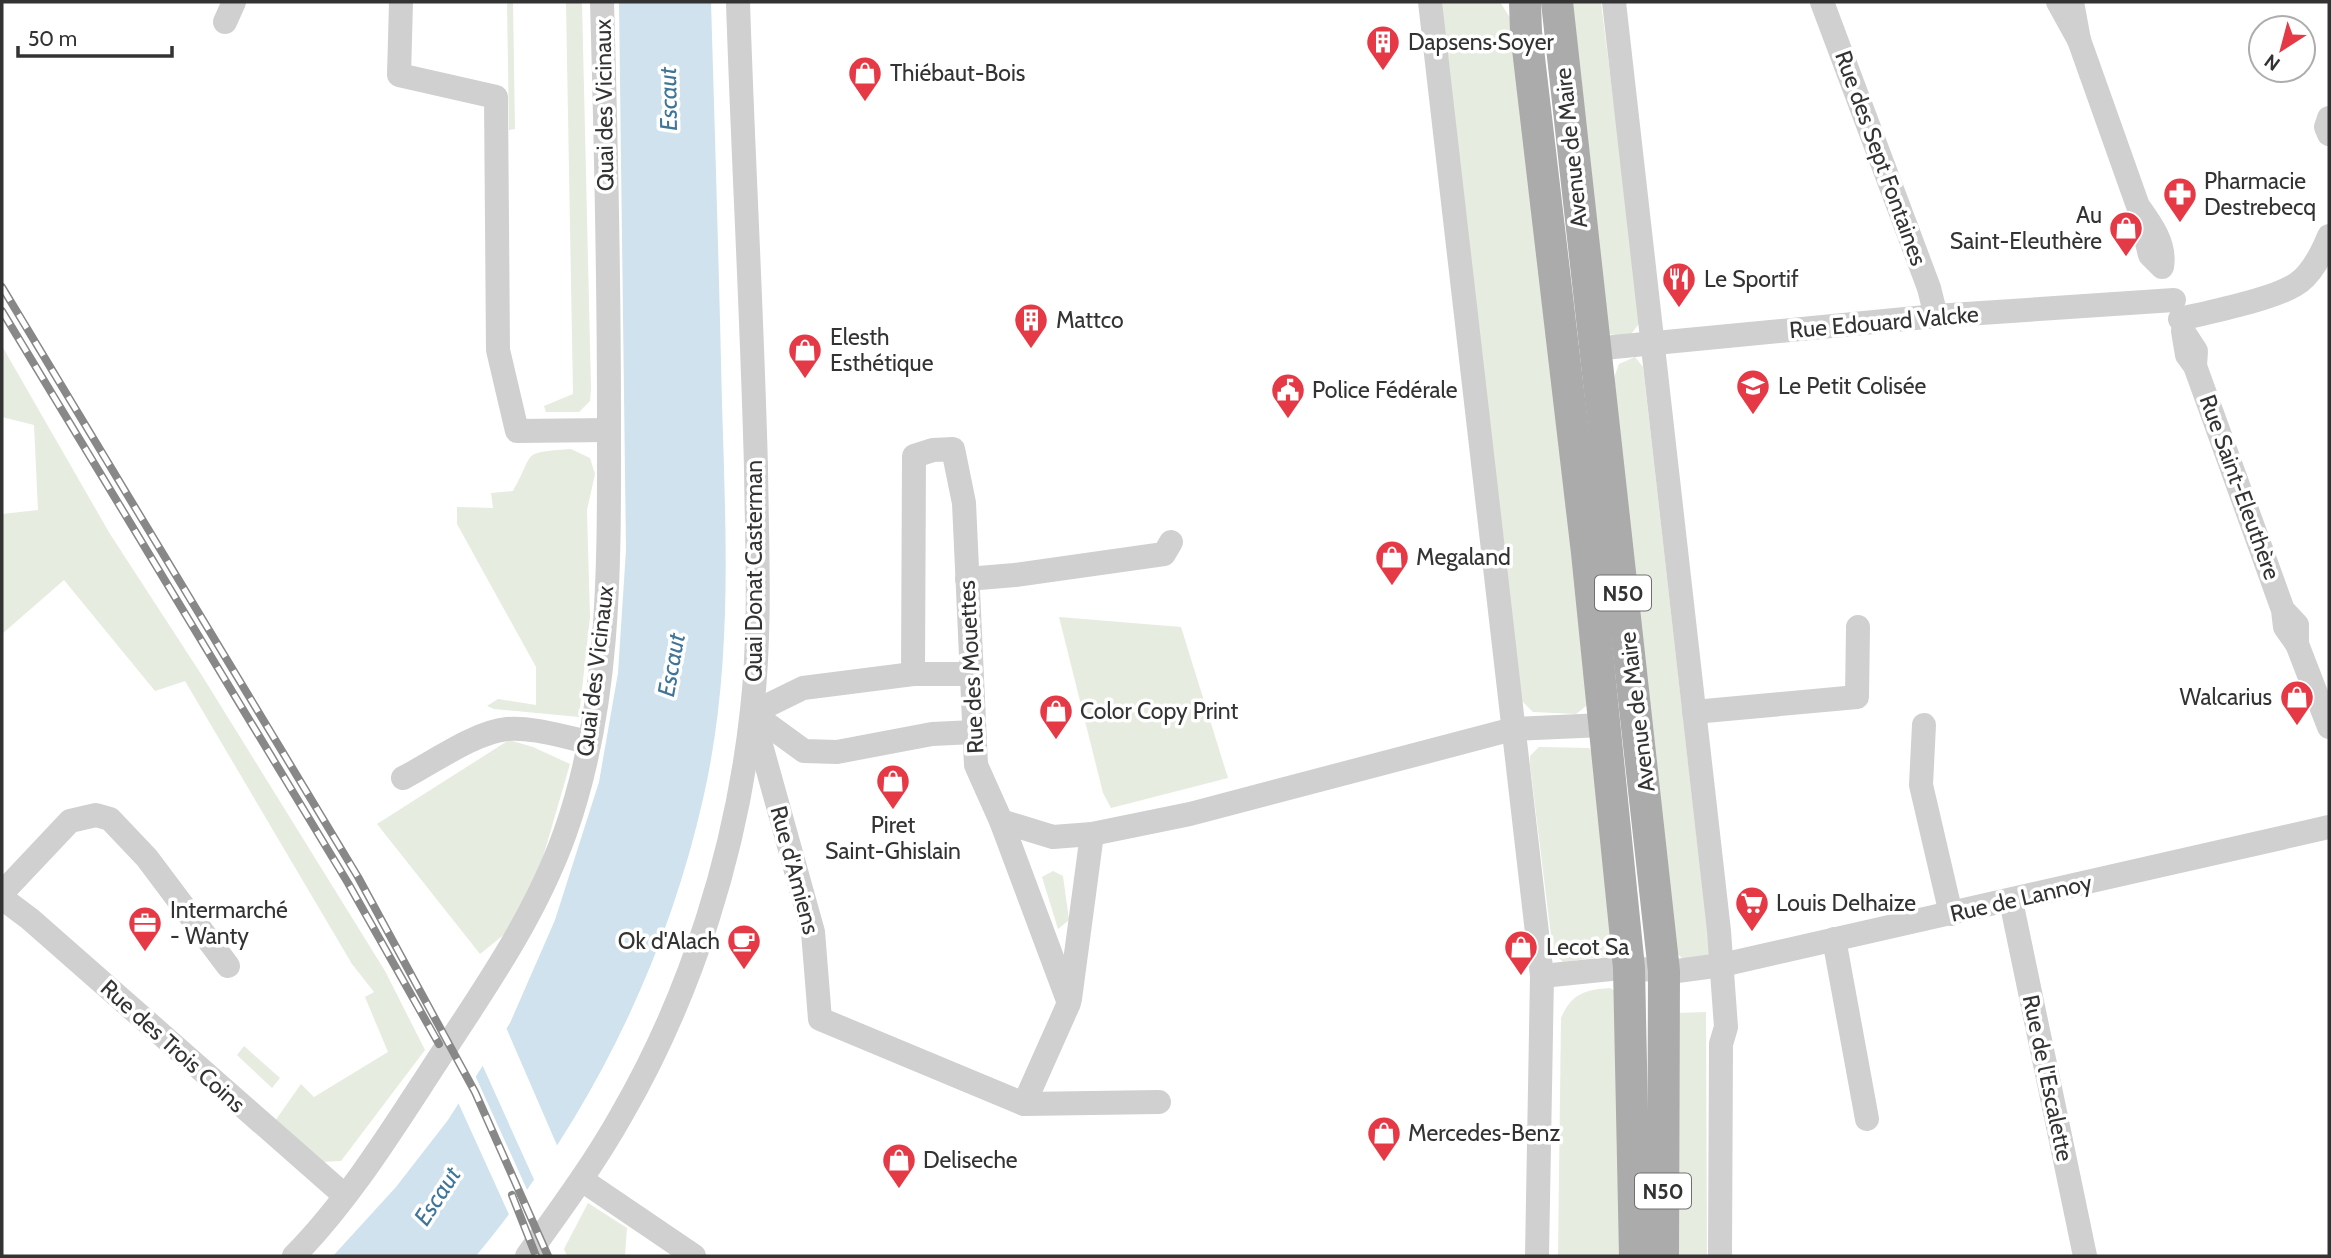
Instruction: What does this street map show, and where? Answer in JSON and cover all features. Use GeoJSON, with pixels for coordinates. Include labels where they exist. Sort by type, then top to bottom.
{"type":"FeatureCollection","features":[{"type":"Feature","properties":{"kind":"main road","name":"Avenue de Maire"},"geometry":{"type":"LineString","coordinates":[[1512,2],[1526,17],[1587,553],[1629,968],[1635,1256]]}},
{"type":"Feature","properties":{"kind":"main road","name":"Avenue de Maire"},"geometry":{"type":"LineString","coordinates":[[1557,2],[1593,349],[1664,971],[1662,1256]]}},
{"type":"Feature","properties":{"kind":"street"},"geometry":{"type":"LineString","coordinates":[[401,2],[399,75],[496,97],[498,350],[517,430],[609,430]]}},
{"type":"Feature","properties":{"kind":"street","name":"Quai des Vicinaux"},"geometry":{"type":"LineString","coordinates":[[294,1256],[387,1138],[497,970],[540,896],[566,832],[589,743],[606,603],[609,430],[602,2]]}},
{"type":"Feature","properties":{"kind":"street","name":"Quai Donat Casterman"},"geometry":{"type":"LineString","coordinates":[[527,1256],[582,1180],[623,1113],[687,976],[728,841],[752,713],[759,634],[753,327],[744,198],[738,2]]}},
{"type":"Feature","properties":{"kind":"street"},"geometry":{"type":"LineString","coordinates":[[1430,2],[1542,976],[1537,1256]]}},
{"type":"Feature","properties":{"kind":"street"},"geometry":{"type":"LineString","coordinates":[[1539,2],[1596,504],[1622,699],[1641,871],[1645,935],[1664,971]]}},
{"type":"Feature","properties":{"kind":"street"},"geometry":{"type":"LineString","coordinates":[[1614,2],[1722,965],[1726,1027],[1721,1044],[1720,1256]]}},
{"type":"Feature","properties":{"kind":"street","name":"Rue des Sept Fontaines"},"geometry":{"type":"LineString","coordinates":[[1822,2],[1929,288],[1936,316]]}},
{"type":"Feature","properties":{"kind":"street","name":"Rue Saint-Eleuthère"},"geometry":{"type":"LineString","coordinates":[[2059,2],[2079,40],[2138,206],[2150,256],[2162,267],[2179,317],[2196,351],[2195,366],[2283,610],[2285,627],[2320,679],[2328,731]]}},
{"type":"Feature","properties":{"kind":"street","name":"Rue Saint-Eleuthère"},"geometry":{"type":"LineString","coordinates":[[2072,2],[2079,40]]}},
{"type":"Feature","properties":{"kind":"street"},"geometry":{"type":"LineString","coordinates":[[2329,118],[2326,127],[2329,135]]}},
{"type":"Feature","properties":{"kind":"street","name":"Rue Edouard Valcke"},"geometry":{"type":"LineString","coordinates":[[1593,349],[1936,316],[2179,317],[2227,308],[2294,285],[2321,254],[2329,236]]}},
{"type":"Feature","properties":{"kind":"street","name":"Rue des Mouettes"},"geometry":{"type":"LineString","coordinates":[[913,674],[914,456],[933,450],[953,449],[964,503],[976,765],[1001,821]]}},
{"type":"Feature","properties":{"kind":"street"},"geometry":{"type":"LineString","coordinates":[[967,579],[1164,554],[1171,542]]}},
{"type":"Feature","properties":{"kind":"street"},"geometry":{"type":"LineString","coordinates":[[1694,712],[1857,697],[1858,626]]}},
{"type":"Feature","properties":{"kind":"street"},"geometry":{"type":"LineString","coordinates":[[971,674],[913,674],[803,688],[752,713],[804,751],[837,752],[932,734],[974,732]]}},
{"type":"Feature","properties":{"kind":"street","name":"Rue d'Amiens"},"geometry":{"type":"LineString","coordinates":[[752,713],[813,932],[820,1019],[1024,1104],[1158,1102]]}},
{"type":"Feature","properties":{"kind":"street"},"geometry":{"type":"LineString","coordinates":[[1924,724],[1921,785],[1951,914]]}},
{"type":"Feature","properties":{"kind":"street","name":"Avenue de Maire"},"geometry":{"type":"LineString","coordinates":[[1513,729],[1603,725]]}},
{"type":"Feature","properties":{"kind":"street"},"geometry":{"type":"LineString","coordinates":[[403,778],[487,733],[508,729],[535,731],[589,743]]}},
{"type":"Feature","properties":{"kind":"street"},"geometry":{"type":"LineString","coordinates":[[1001,821],[1053,837],[1092,834],[1190,814],[1513,729]]}},
{"type":"Feature","properties":{"kind":"street"},"geometry":{"type":"LineString","coordinates":[[2,895],[69,821],[96,815],[110,819],[147,858],[228,966]]}},
{"type":"Feature","properties":{"kind":"street"},"geometry":{"type":"LineString","coordinates":[[1001,821],[1069,1003]]}},
{"type":"Feature","properties":{"kind":"street","name":"Rue de Lannoy"},"geometry":{"type":"LineString","coordinates":[[1542,976],[1629,968],[1664,971],[1722,965],[2329,827]]}},
{"type":"Feature","properties":{"kind":"street"},"geometry":{"type":"LineString","coordinates":[[1024,1104],[1069,1003],[1092,834]]}},
{"type":"Feature","properties":{"kind":"street","name":"Rue des Trois Coins"},"geometry":{"type":"LineString","coordinates":[[2,895],[344,1195]]}},
{"type":"Feature","properties":{"kind":"street","name":"Rue de l'Escalette"},"geometry":{"type":"LineString","coordinates":[[2011,901],[2085,1256]]}},
{"type":"Feature","properties":{"kind":"street"},"geometry":{"type":"LineString","coordinates":[[1834,939],[1867,1119]]}},
{"type":"Feature","properties":{"kind":"street"},"geometry":{"type":"LineString","coordinates":[[582,1180],[694,1256]]}},
{"type":"Feature","properties":{"kind":"shaded area"},"geometry":{"type":"Polygon","coordinates":[[[507,2],[513,2],[515,129],[509,130],[507,2]]]}},
{"type":"Feature","properties":{"kind":"shaded area"},"geometry":{"type":"Polygon","coordinates":[[[566,2],[582,2],[591,389],[590,401],[579,412],[546,412],[544,406],[573,394],[566,2]]]}},
{"type":"Feature","properties":{"kind":"shaded area"},"geometry":{"type":"Polygon","coordinates":[[[1440,2],[1500,2],[1514,24],[1591,702],[1576,714],[1533,712],[1520,699],[1440,2]]]}},
{"type":"Feature","properties":{"kind":"shaded area"},"geometry":{"type":"Polygon","coordinates":[[[1569,2],[1601,2],[1641,321],[1629,337],[1609,334],[1569,2]]]}},
{"type":"Feature","properties":{"kind":"shaded area"},"geometry":{"type":"Polygon","coordinates":[[[2,346],[110,534],[201,674],[385,971],[425,1050],[341,1161],[321,1162],[275,1121],[301,1084],[314,1097],[388,1052],[365,997],[374,992],[352,964],[185,681],[155,691],[64,580],[2,634],[2,514],[38,510],[34,425],[2,417],[2,346]]]}},
{"type":"Feature","properties":{"kind":"shaded area"},"geometry":{"type":"Polygon","coordinates":[[[1635,357],[1643,367],[1710,955],[1684,960],[1675,951],[1610,389],[1619,364],[1635,357]]]}},
{"type":"Feature","properties":{"kind":"shaded area"},"geometry":{"type":"Polygon","coordinates":[[[571,449],[590,458],[595,474],[587,510],[590,617],[579,717],[494,709],[487,706],[498,699],[536,705],[536,667],[457,524],[457,507],[493,508],[491,493],[513,491],[531,456],[571,449]]]}},
{"type":"Feature","properties":{"kind":"shaded area"},"geometry":{"type":"Polygon","coordinates":[[[1059,617],[1181,627],[1228,778],[1111,808],[1103,793],[1059,617]]]}},
{"type":"Feature","properties":{"kind":"shaded area"},"geometry":{"type":"Polygon","coordinates":[[[509,740],[533,747],[570,764],[541,864],[512,928],[480,954],[377,824],[509,740]]]}},
{"type":"Feature","properties":{"kind":"shaded area"},"geometry":{"type":"Polygon","coordinates":[[[1539,747],[1589,748],[1596,756],[1618,946],[1608,956],[1563,962],[1553,952],[1530,765],[1530,756],[1539,747]]]}},
{"type":"Feature","properties":{"kind":"shaded area"},"geometry":{"type":"Polygon","coordinates":[[[1053,871],[1063,876],[1069,920],[1058,929],[1042,877],[1053,871]]]}},
{"type":"Feature","properties":{"kind":"shaded area"},"geometry":{"type":"Polygon","coordinates":[[[1610,988],[1619,993],[1621,1256],[1558,1256],[1561,1018],[1570,1003],[1580,994],[1610,988]]]}},
{"type":"Feature","properties":{"kind":"shaded area"},"geometry":{"type":"Polygon","coordinates":[[[1706,1012],[1707,1256],[1673,1256],[1677,1013],[1706,1012]]]}},
{"type":"Feature","properties":{"kind":"shaded area"},"geometry":{"type":"Polygon","coordinates":[[[244,1046],[280,1078],[272,1088],[237,1055],[244,1046]]]}},
{"type":"Feature","properties":{"kind":"shaded area"},"geometry":{"type":"Polygon","coordinates":[[[588,1203],[627,1228],[625,1256],[567,1256],[564,1249],[588,1203]]]}},
{"type":"Feature","properties":{"kind":"water","name":"Escaut"},"geometry":{"type":"Polygon","coordinates":[[[619,2],[711,2],[726,553],[719,701],[703,799],[667,923],[616,1041],[553,1153],[476,1256],[333,1256],[396,1187],[448,1120],[510,1023],[555,920],[599,782],[618,673],[626,550],[619,2]]]}},
{"type":"Feature","properties":{"kind":"pier"},"geometry":{"type":"Polygon","coordinates":[[[505,1025],[559,1150],[536,1184],[481,1062],[505,1025]]]}},
{"type":"Feature","properties":{"kind":"pier"},"geometry":{"type":"Polygon","coordinates":[[[474,1073],[529,1194],[511,1219],[457,1100],[474,1073]]]}},
{"type":"Feature","properties":{"kind":"railway"},"geometry":{"type":"LineString","coordinates":[[2,287],[358,877],[475,1092],[548,1256]]}},
{"type":"Feature","properties":{"kind":"railway"},"geometry":{"type":"LineString","coordinates":[[2,311],[348,883],[439,1044]]}},
{"type":"Feature","properties":{"kind":"railway"},"geometry":{"type":"LineString","coordinates":[[512,1195],[536,1256]]}},
{"type":"Feature","properties":{"kind":"place","name":"Dapsens·Soyer"},"geometry":{"type":"Point","coordinates":[1383,72]}},
{"type":"Feature","properties":{"kind":"place","name":"Thiébaut-Bois"},"geometry":{"type":"Point","coordinates":[865,103]}},
{"type":"Feature","properties":{"kind":"place","name":"Pharmacie Destrebecq"},"geometry":{"type":"Point","coordinates":[2180,224]}},
{"type":"Feature","properties":{"kind":"place","name":"Au Saint-Eleuthère"},"geometry":{"type":"Point","coordinates":[2126,258]}},
{"type":"Feature","properties":{"kind":"place","name":"Le Sportif"},"geometry":{"type":"Point","coordinates":[1679,309]}},
{"type":"Feature","properties":{"kind":"place","name":"Mattco"},"geometry":{"type":"Point","coordinates":[1031,350]}},
{"type":"Feature","properties":{"kind":"place","name":"Elesth Esthétique"},"geometry":{"type":"Point","coordinates":[805,380]}},
{"type":"Feature","properties":{"kind":"place","name":"Le Petit Colisée"},"geometry":{"type":"Point","coordinates":[1753,416]}},
{"type":"Feature","properties":{"kind":"place","name":"Police Fédérale"},"geometry":{"type":"Point","coordinates":[1288,420]}},
{"type":"Feature","properties":{"kind":"place","name":"Megaland"},"geometry":{"type":"Point","coordinates":[1392,587]}},
{"type":"Feature","properties":{"kind":"place","name":"Walcarius"},"geometry":{"type":"Point","coordinates":[2297,727]}},
{"type":"Feature","properties":{"kind":"place","name":"Color Copy Print"},"geometry":{"type":"Point","coordinates":[1056,741]}},
{"type":"Feature","properties":{"kind":"place","name":"Piret Saint-Ghislain"},"geometry":{"type":"Point","coordinates":[893,811]}},
{"type":"Feature","properties":{"kind":"place","name":"Louis Delhaize"},"geometry":{"type":"Point","coordinates":[1752,933]}},
{"type":"Feature","properties":{"kind":"place","name":"Intermarché - Wanty"},"geometry":{"type":"Point","coordinates":[145,953]}},
{"type":"Feature","properties":{"kind":"place","name":"Ok d'Alach"},"geometry":{"type":"Point","coordinates":[744,971]}},
{"type":"Feature","properties":{"kind":"place","name":"Lecot Sa"},"geometry":{"type":"Point","coordinates":[1521,977]}},
{"type":"Feature","properties":{"kind":"place","name":"Mercedes-Benz"},"geometry":{"type":"Point","coordinates":[1384,1163]}},
{"type":"Feature","properties":{"kind":"place","name":"Deliseche"},"geometry":{"type":"Point","coordinates":[899,1190]}}]}
